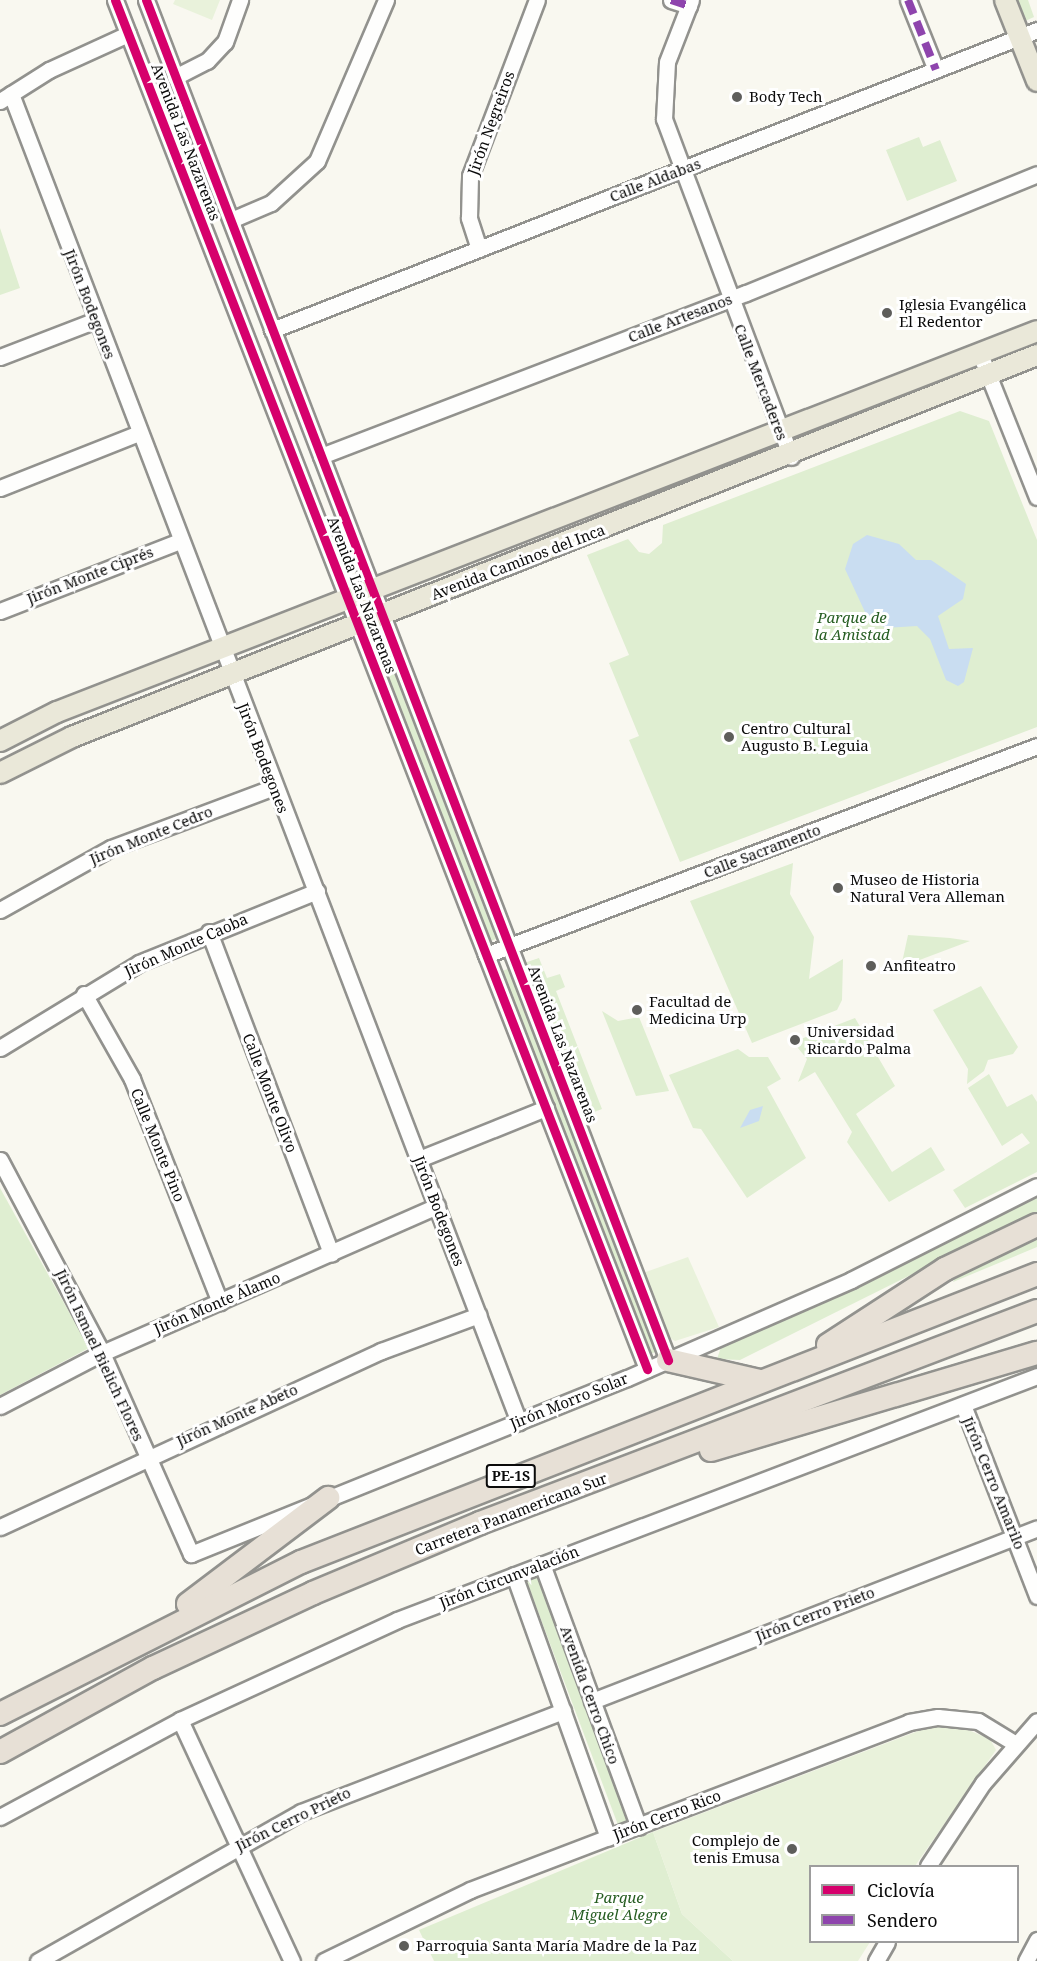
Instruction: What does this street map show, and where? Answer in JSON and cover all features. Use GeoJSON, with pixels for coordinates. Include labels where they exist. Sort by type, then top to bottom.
{"type":"FeatureCollection","features":[{"type":"Feature","properties":{"kind":"highway"},"geometry":{"type":"LineString","coordinates":[[789,1370],[945,1269],[1037,1225]]}},
{"type":"Feature","properties":{"kind":"highway","name":"PE-1S"},"geometry":{"type":"LineString","coordinates":[[0,1714],[136,1641],[322,1553],[1037,1274]]}},
{"type":"Feature","properties":{"kind":"highway","name":"Carretera Panamericana Sur"},"geometry":{"type":"LineString","coordinates":[[0,1752],[243,1624],[480,1523],[606,1477],[1037,1311]]}},
{"type":"Feature","properties":{"kind":"highway"},"geometry":{"type":"LineString","coordinates":[[606,1477],[765,1436],[1037,1353]]}},
{"type":"Feature","properties":{"kind":"highway"},"geometry":{"type":"LineString","coordinates":[[668,1360],[760,1382]]}},
{"type":"Feature","properties":{"kind":"highway"},"geometry":{"type":"LineString","coordinates":[[136,1641],[328,1498]]}},
{"type":"Feature","properties":{"kind":"main road"},"geometry":{"type":"LineString","coordinates":[[1005,0],[1028,34],[1037,81]]}},
{"type":"Feature","properties":{"kind":"main road","name":"Avenida Caminos del Inca"},"geometry":{"type":"LineString","coordinates":[[0,741],[57,712],[1037,331]]}},
{"type":"Feature","properties":{"kind":"main road","name":"Avenida Caminos del Inca"},"geometry":{"type":"LineString","coordinates":[[0,773],[72,737],[791,457],[1037,356]]}},
{"type":"Feature","properties":{"kind":"street","name":"Avenida Las Nazarenas"},"geometry":{"type":"LineString","coordinates":[[115,0],[647,1369]]}},
{"type":"Feature","properties":{"kind":"street","name":"Avenida Las Nazarenas"},"geometry":{"type":"LineString","coordinates":[[146,0],[668,1360]]}},
{"type":"Feature","properties":{"kind":"street"},"geometry":{"type":"LineString","coordinates":[[175,77],[207,61],[225,42],[240,0]]}},
{"type":"Feature","properties":{"kind":"street"},"geometry":{"type":"LineString","coordinates":[[231,220],[271,203],[317,161],[386,0]]}},
{"type":"Feature","properties":{"kind":"street","name":"Jirón Negreiros"},"geometry":{"type":"LineString","coordinates":[[479,249],[469,218],[470,176],[537,0]]}},
{"type":"Feature","properties":{"kind":"street"},"geometry":{"type":"LineString","coordinates":[[671,0],[690,3]]}},
{"type":"Feature","properties":{"kind":"street"},"geometry":{"type":"LineString","coordinates":[[908,0],[936,70]]}},
{"type":"Feature","properties":{"kind":"street","name":"Calle Mercaderes"},"geometry":{"type":"LineString","coordinates":[[690,3],[662,90],[680,170],[791,457]]}},
{"type":"Feature","properties":{"kind":"street"},"geometry":{"type":"LineString","coordinates":[[5,97],[128,34]]}},
{"type":"Feature","properties":{"kind":"street","name":"Calle Aldabas"},"geometry":{"type":"LineString","coordinates":[[272,330],[1028,34]]}},
{"type":"Feature","properties":{"kind":"street","name":"Jirón Bodegones"},"geometry":{"type":"LineString","coordinates":[[5,97],[96,320],[519,1422]]}},
{"type":"Feature","properties":{"kind":"street","name":"Calle Artesanos"},"geometry":{"type":"LineString","coordinates":[[321,456],[730,299],[1037,174]]}},
{"type":"Feature","properties":{"kind":"street"},"geometry":{"type":"LineString","coordinates":[[0,357],[96,320]]}},
{"type":"Feature","properties":{"kind":"street"},"geometry":{"type":"LineString","coordinates":[[980,354],[1037,497]]}},
{"type":"Feature","properties":{"kind":"street"},"geometry":{"type":"LineString","coordinates":[[0,488],[139,433]]}},
{"type":"Feature","properties":{"kind":"street","name":"Jirón Monte Ciprés"},"geometry":{"type":"LineString","coordinates":[[0,611],[180,541]]}},
{"type":"Feature","properties":{"kind":"street","name":"Calle Sacramento"},"geometry":{"type":"LineString","coordinates":[[486,956],[1037,746]]}},
{"type":"Feature","properties":{"kind":"street","name":"Jirón Monte Cedro"},"geometry":{"type":"LineString","coordinates":[[0,910],[111,848],[274,787]]}},
{"type":"Feature","properties":{"kind":"street","name":"Jirón Monte Caoba"},"geometry":{"type":"LineString","coordinates":[[0,1048],[84,994],[209,932],[316,891]]}},
{"type":"Feature","properties":{"kind":"street","name":"Calle Monte Olivo"},"geometry":{"type":"LineString","coordinates":[[209,932],[331,1254]]}},
{"type":"Feature","properties":{"kind":"street","name":"Calle Monte Pino"},"geometry":{"type":"LineString","coordinates":[[84,994],[132,1079],[220,1302]]}},
{"type":"Feature","properties":{"kind":"street"},"geometry":{"type":"LineString","coordinates":[[419,1159],[546,1108]]}},
{"type":"Feature","properties":{"kind":"street","name":"Jirón Ismael Bielich Flores"},"geometry":{"type":"LineString","coordinates":[[0,1160],[102,1353],[191,1554]]}},
{"type":"Feature","properties":{"kind":"street","name":"Jirón Morro Solar"},"geometry":{"type":"LineString","coordinates":[[191,1554],[668,1360],[851,1280],[1037,1186]]}},
{"type":"Feature","properties":{"kind":"street","name":"Jirón Monte Álamo"},"geometry":{"type":"LineString","coordinates":[[0,1406],[102,1353],[438,1206]]}},
{"type":"Feature","properties":{"kind":"street","name":"Jirón Monte Abeto"},"geometry":{"type":"LineString","coordinates":[[0,1527],[146,1455],[381,1352],[479,1315]]}},
{"type":"Feature","properties":{"kind":"street","name":"Jirón Circunvalación"},"geometry":{"type":"LineString","coordinates":[[0,1818],[180,1720],[397,1620],[1037,1376]]}},
{"type":"Feature","properties":{"kind":"street","name":"Jirón Cerro Amarilo"},"geometry":{"type":"LineString","coordinates":[[963,1405],[1017,1536],[1037,1596]]}},
{"type":"Feature","properties":{"kind":"street","name":"Jirón Cerro Prieto"},"geometry":{"type":"LineString","coordinates":[[592,1701],[1037,1528]]}},
{"type":"Feature","properties":{"kind":"street","name":"Avenida Cerro Chico"},"geometry":{"type":"LineString","coordinates":[[542,1564],[639,1827]]}},
{"type":"Feature","properties":{"kind":"street","name":"Avenida Cerro Chico"},"geometry":{"type":"LineString","coordinates":[[514,1575],[608,1838]]}},
{"type":"Feature","properties":{"kind":"street","name":"Jirón Cerro Prieto"},"geometry":{"type":"LineString","coordinates":[[38,1961],[235,1846],[412,1766],[563,1711]]}},
{"type":"Feature","properties":{"kind":"street","name":"Jirón Cerro Rico"},"geometry":{"type":"LineString","coordinates":[[324,1961],[470,1890],[909,1722],[938,1717],[978,1721],[1016,1744]]}},
{"type":"Feature","properties":{"kind":"street"},"geometry":{"type":"LineString","coordinates":[[180,1720],[235,1846],[292,1961]]}},
{"type":"Feature","properties":{"kind":"street"},"geometry":{"type":"LineString","coordinates":[[929,1865],[1016,1744],[1037,1721]]}},
{"type":"Feature","properties":{"kind":"street"},"geometry":{"type":"LineString","coordinates":[[1026,1961],[1037,1940]]}},
{"type":"Feature","properties":{"kind":"street"},"geometry":{"type":"LineString","coordinates":[[876,1961],[886,1943]]}},
{"type":"Feature","properties":{"kind":"green space"},"geometry":{"type":"Polygon","coordinates":[[[175,0],[220,0],[212,20],[173,4],[175,0]]]}},
{"type":"Feature","properties":{"kind":"green space"},"geometry":{"type":"Polygon","coordinates":[[[1015,0],[1028,0],[1034,17],[1023,22],[1015,0]]]}},
{"type":"Feature","properties":{"kind":"green space"},"geometry":{"type":"Polygon","coordinates":[[[919,137],[923,147],[940,140],[957,181],[907,201],[886,150],[919,137]]]}},
{"type":"Feature","properties":{"kind":"green space"},"geometry":{"type":"Polygon","coordinates":[[[0,228],[20,288],[0,295],[0,228]]]}},
{"type":"Feature","properties":{"kind":"green space","name":"Parque de la Amistad"},"geometry":{"type":"Polygon","coordinates":[[[960,411],[989,421],[1037,540],[1037,727],[680,862],[629,740],[639,736],[609,663],[629,655],[587,555],[628,539],[639,552],[649,554],[662,543],[663,525],[960,411]]]}},
{"type":"Feature","properties":{"kind":"green space"},"geometry":{"type":"Polygon","coordinates":[[[383,643],[496,939],[488,942],[373,644],[383,643]]]}},
{"type":"Feature","properties":{"kind":"green space"},"geometry":{"type":"Polygon","coordinates":[[[793,863],[790,894],[814,937],[809,979],[843,959],[842,1000],[837,1010],[752,1043],[690,901],[793,863]]]}},
{"type":"Feature","properties":{"kind":"green space"},"geometry":{"type":"Polygon","coordinates":[[[908,935],[950,938],[970,941],[901,967],[908,935]]]}},
{"type":"Feature","properties":{"kind":"green space"},"geometry":{"type":"Polygon","coordinates":[[[539,958],[547,978],[560,974],[565,987],[556,991],[602,1109],[584,1116],[524,963],[539,958]]]}},
{"type":"Feature","properties":{"kind":"green space"},"geometry":{"type":"Polygon","coordinates":[[[511,968],[658,1351],[650,1354],[502,971],[511,968]]]}},
{"type":"Feature","properties":{"kind":"green space"},"geometry":{"type":"Polygon","coordinates":[[[981,986],[1018,1047],[1013,1054],[988,1060],[984,1071],[967,1084],[968,1069],[933,1010],[981,986]]]}},
{"type":"Feature","properties":{"kind":"green space"},"geometry":{"type":"Polygon","coordinates":[[[602,1011],[618,1021],[639,1017],[669,1091],[636,1096],[602,1011]]]}},
{"type":"Feature","properties":{"kind":"green space"},"geometry":{"type":"Polygon","coordinates":[[[855,1018],[895,1086],[856,1114],[892,1172],[931,1147],[945,1170],[889,1202],[847,1142],[852,1132],[815,1072],[798,1082],[807,1059],[793,1042],[855,1018]]]}},
{"type":"Feature","properties":{"kind":"green space"},"geometry":{"type":"Polygon","coordinates":[[[738,1049],[749,1057],[768,1057],[781,1079],[767,1087],[806,1158],[747,1198],[701,1129],[693,1128],[669,1075],[738,1049]]]}},
{"type":"Feature","properties":{"kind":"green space"},"geometry":{"type":"Polygon","coordinates":[[[989,1074],[1007,1107],[1032,1094],[1037,1102],[1037,1172],[965,1208],[953,1190],[1030,1143],[1022,1133],[1002,1146],[968,1088],[989,1074]]]}},
{"type":"Feature","properties":{"kind":"green space"},"geometry":{"type":"Polygon","coordinates":[[[0,1188],[89,1348],[0,1395],[0,1188]]]}},
{"type":"Feature","properties":{"kind":"green space"},"geometry":{"type":"Polygon","coordinates":[[[1037,1196],[1037,1212],[740,1360],[717,1359],[721,1347],[1037,1196]]]}},
{"type":"Feature","properties":{"kind":"green space"},"geometry":{"type":"Polygon","coordinates":[[[1037,1236],[1037,1247],[953,1282],[957,1273],[1037,1236]]]}},
{"type":"Feature","properties":{"kind":"green space"},"geometry":{"type":"Polygon","coordinates":[[[688,1257],[719,1327],[675,1341],[667,1336],[643,1273],[688,1257]]]}},
{"type":"Feature","properties":{"kind":"green space"},"geometry":{"type":"Polygon","coordinates":[[[538,1572],[631,1820],[618,1825],[525,1577],[538,1572]]]}},
{"type":"Feature","properties":{"kind":"green space","name":"Complejo de tenis Emusa"},"geometry":{"type":"Polygon","coordinates":[[[934,1725],[961,1727],[990,1739],[996,1750],[916,1865],[809,1865],[809,1943],[869,1943],[858,1961],[733,1961],[682,1914],[653,1832],[934,1725]]]}},
{"type":"Feature","properties":{"kind":"green space","name":"Parque Miguel Alegre"},"geometry":{"type":"Polygon","coordinates":[[[653,1832],[682,1914],[733,1961],[434,1961],[419,1930],[653,1832]]]}},
{"type":"Feature","properties":{"kind":"water"},"geometry":{"type":"Polygon","coordinates":[[[867,535],[899,544],[916,560],[931,560],[966,584],[963,599],[938,616],[949,649],[973,648],[964,682],[958,686],[946,680],[930,639],[917,626],[885,628],[865,612],[845,569],[853,544],[867,535]]]}},
{"type":"Feature","properties":{"kind":"water"},"geometry":{"type":"Polygon","coordinates":[[[763,1106],[759,1121],[740,1128],[750,1110],[763,1106]]]}},
{"type":"Feature","properties":{"kind":"marked path"},"geometry":{"type":"LineString","coordinates":[[671,0],[689,6]]}},
{"type":"Feature","properties":{"kind":"marked path"},"geometry":{"type":"LineString","coordinates":[[908,0],[936,70]]}},
{"type":"Feature","properties":{"kind":"cycle path"},"geometry":{"type":"LineString","coordinates":[[115,0],[647,1369]]}},
{"type":"Feature","properties":{"kind":"cycle path"},"geometry":{"type":"LineString","coordinates":[[146,0],[668,1360]]}},
{"type":"Feature","properties":{"kind":"place","name":"Body Tech"},"geometry":{"type":"Point","coordinates":[737,97]}},
{"type":"Feature","properties":{"kind":"place","name":"Iglesia Evangélica El Redentor"},"geometry":{"type":"Point","coordinates":[887,313]}},
{"type":"Feature","properties":{"kind":"place","name":"Centro Cultural Augusto B. Leguia"},"geometry":{"type":"Point","coordinates":[729,737]}},
{"type":"Feature","properties":{"kind":"place","name":"Museo de Historia Natural Vera Alleman"},"geometry":{"type":"Point","coordinates":[838,888]}},
{"type":"Feature","properties":{"kind":"place","name":"Anfiteatro"},"geometry":{"type":"Point","coordinates":[871,966]}},
{"type":"Feature","properties":{"kind":"place","name":"Facultad de Medicina Urp"},"geometry":{"type":"Point","coordinates":[637,1010]}},
{"type":"Feature","properties":{"kind":"place","name":"Universidad Ricardo Palma"},"geometry":{"type":"Point","coordinates":[795,1040]}},
{"type":"Feature","properties":{"kind":"place","name":"Complejo de tenis Emusa"},"geometry":{"type":"Point","coordinates":[792,1849]}},
{"type":"Feature","properties":{"kind":"place","name":"Parroquia Santa María Madre de la Paz"},"geometry":{"type":"Point","coordinates":[404,1946]}}]}
